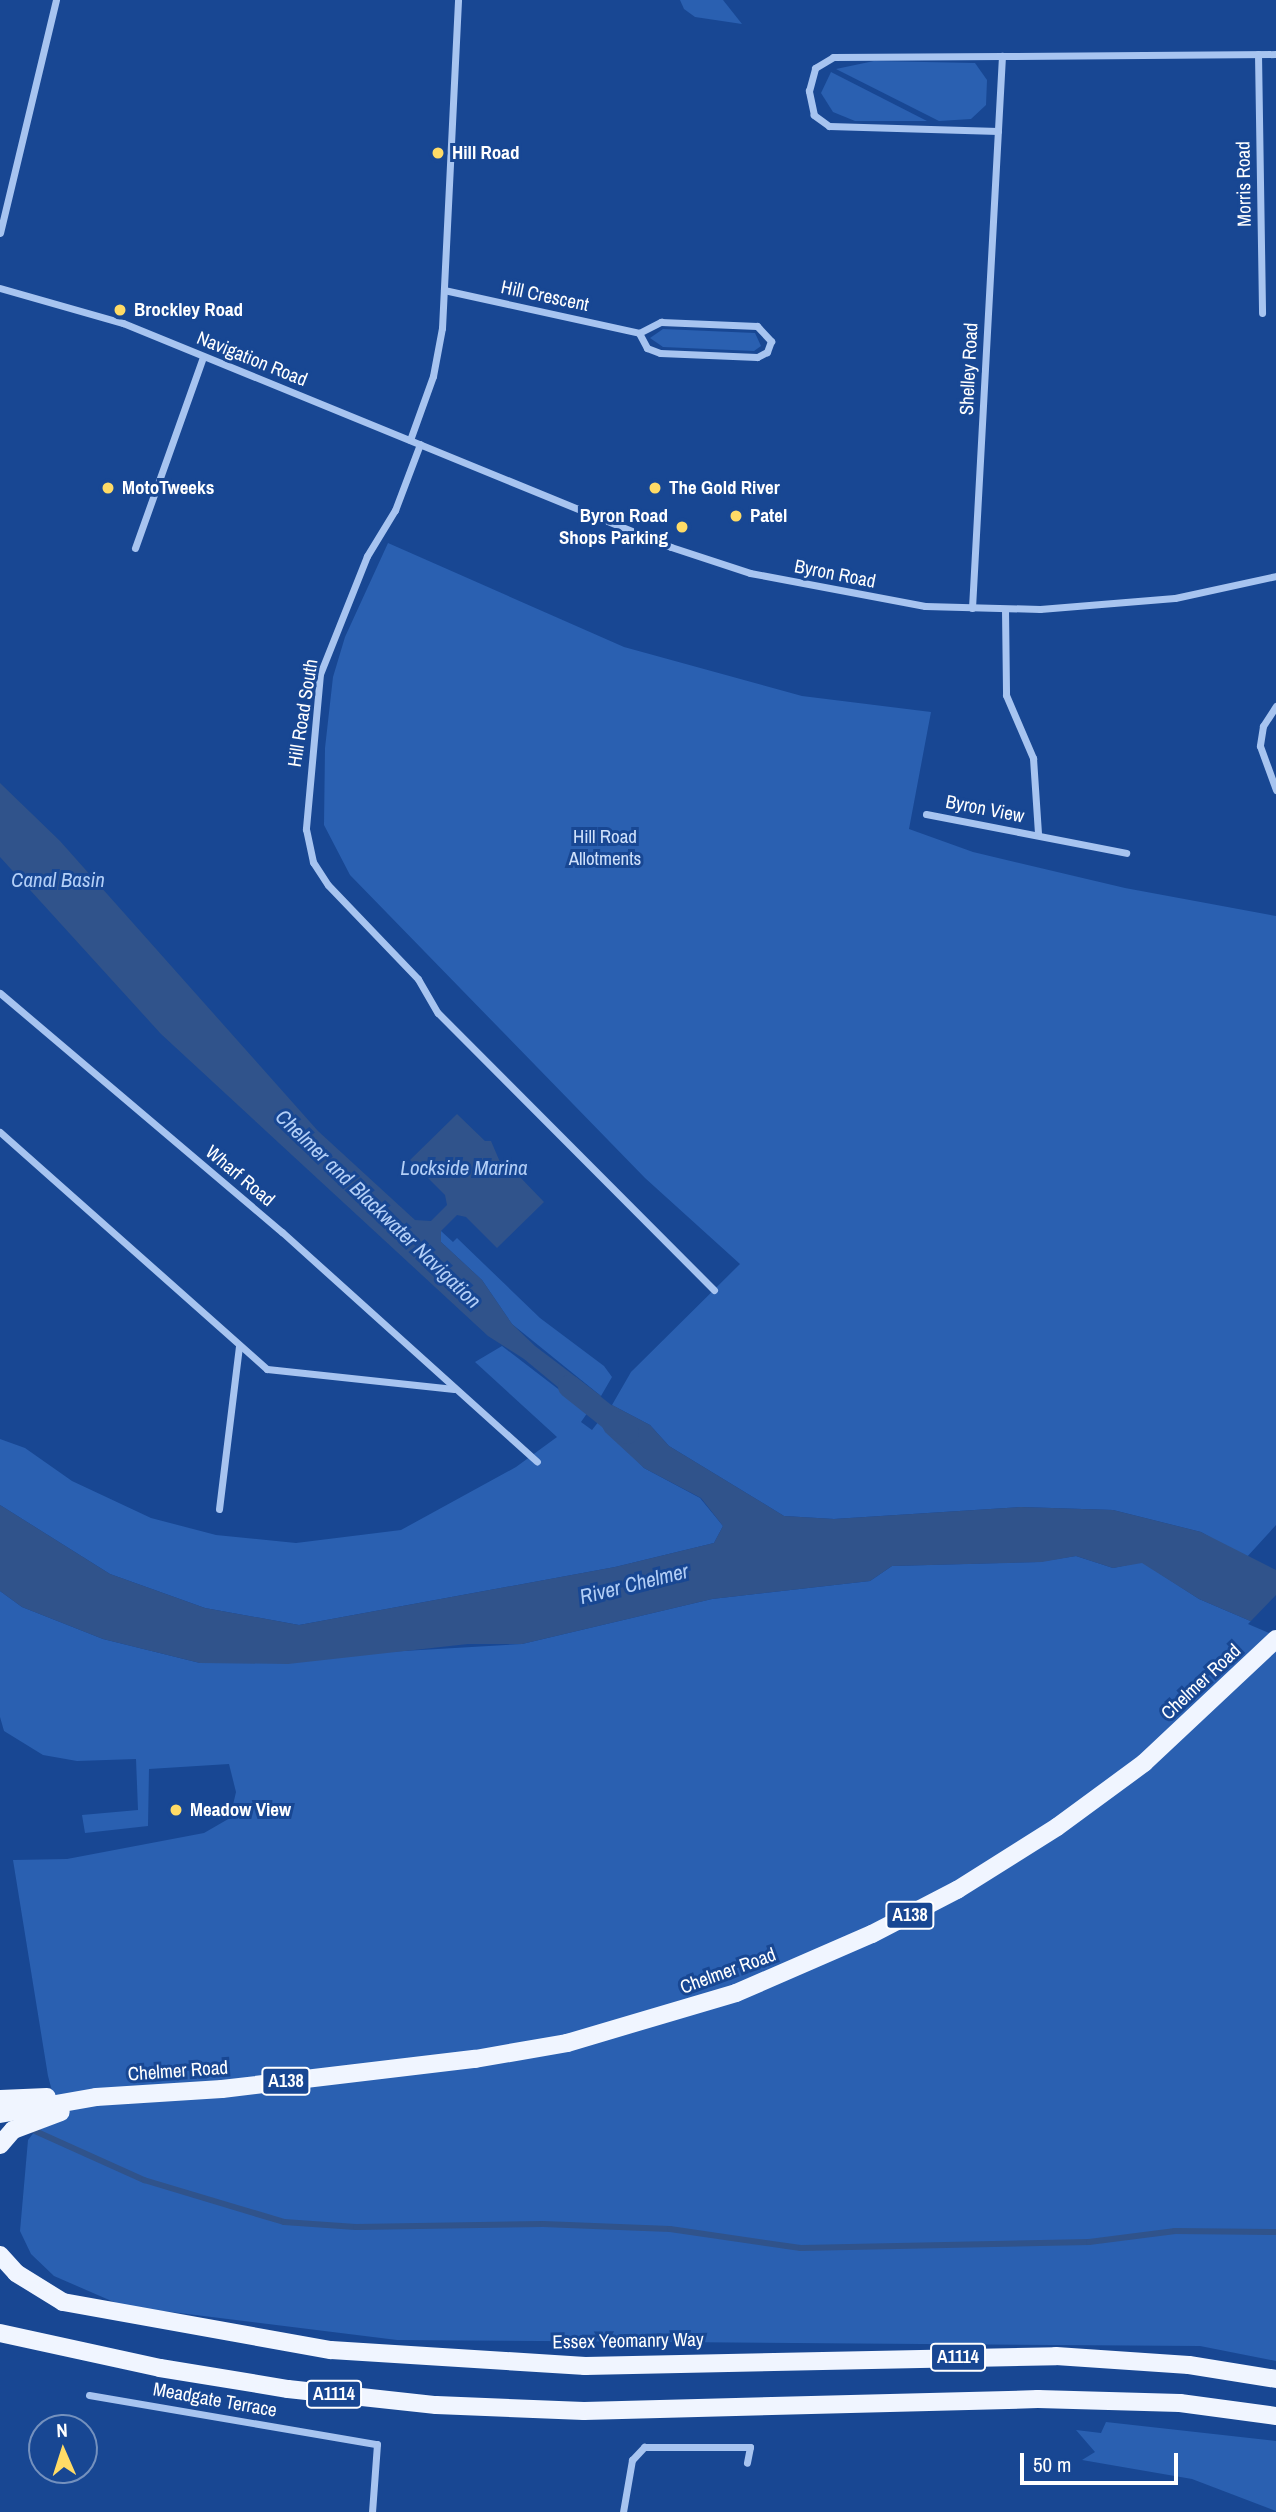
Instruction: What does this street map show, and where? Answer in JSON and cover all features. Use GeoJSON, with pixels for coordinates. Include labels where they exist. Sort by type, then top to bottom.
{"type":"FeatureCollection","features":[{"type":"Feature","properties":{"kind":"main road","name":"Chelmer Road"},"geometry":{"type":"LineString","coordinates":[[0,2114],[96,2097],[222,2089],[475,2059],[568,2043],[667,2016],[736,1993],[884,1928],[957,1889],[1057,1827],[1144,1763],[1276,1639]]}},
{"type":"Feature","properties":{"kind":"main road","name":"Chelmer Road"},"geometry":{"type":"LineString","coordinates":[[0,2145],[13,2130],[96,2097]]}},
{"type":"Feature","properties":{"kind":"main road","name":"A138"},"geometry":{"type":"LineString","coordinates":[[0,2099],[96,2097]]}},
{"type":"Feature","properties":{"kind":"main road","name":"Essex Yeomanry Way"},"geometry":{"type":"LineString","coordinates":[[0,2255],[16,2273],[63,2302],[331,2350],[585,2366],[1056,2356],[1189,2365],[1276,2379]]}},
{"type":"Feature","properties":{"kind":"main road","name":"A1114"},"geometry":{"type":"LineString","coordinates":[[0,2333],[160,2368],[288,2389],[436,2405],[584,2411],[1038,2399],[1180,2403],[1276,2416]]}},
{"type":"Feature","properties":{"kind":"street"},"geometry":{"type":"LineString","coordinates":[[0,233],[56,0]]}},
{"type":"Feature","properties":{"kind":"street"},"geometry":{"type":"LineString","coordinates":[[410,439],[433,376],[444,290],[458,0]]}},
{"type":"Feature","properties":{"kind":"street","name":"Morris Road"},"geometry":{"type":"LineString","coordinates":[[1258,54],[1262,313]]}},
{"type":"Feature","properties":{"kind":"street"},"geometry":{"type":"LineString","coordinates":[[998,131],[829,126],[814,115],[809,91],[815,68],[833,57],[1276,54]]}},
{"type":"Feature","properties":{"kind":"street","name":"Shelley Road"},"geometry":{"type":"LineString","coordinates":[[972,608],[1002,56]]}},
{"type":"Feature","properties":{"kind":"street","name":"Navigation Road"},"geometry":{"type":"LineString","coordinates":[[0,288],[123,323],[410,439]]}},
{"type":"Feature","properties":{"kind":"street","name":"Hill Crescent"},"geometry":{"type":"LineString","coordinates":[[444,290],[639,333],[661,322],[757,326],[771,341],[767,352],[757,358],[660,353],[647,348],[639,333]]}},
{"type":"Feature","properties":{"kind":"street"},"geometry":{"type":"LineString","coordinates":[[135,548],[203,357]]}},
{"type":"Feature","properties":{"kind":"street","name":"Byron Road"},"geometry":{"type":"LineString","coordinates":[[410,439],[714,563],[824,590],[925,606],[1005,609],[1175,598],[1276,576]]}},
{"type":"Feature","properties":{"kind":"street","name":"Hill Road South"},"geometry":{"type":"LineString","coordinates":[[420,444],[395,510],[367,556],[320,674],[306,829],[313,862],[351,909],[418,979],[438,1013],[714,1290]]}},
{"type":"Feature","properties":{"kind":"street","name":"Byron View"},"geometry":{"type":"LineString","coordinates":[[1005,609],[1006,695],[1033,758],[1038,835]]}},
{"type":"Feature","properties":{"kind":"street"},"geometry":{"type":"LineString","coordinates":[[1276,706],[1263,726],[1260,746],[1276,790]]}},
{"type":"Feature","properties":{"kind":"street","name":"Byron View"},"geometry":{"type":"LineString","coordinates":[[926,814],[1126,853]]}},
{"type":"Feature","properties":{"kind":"street","name":"Wharf Road"},"geometry":{"type":"LineString","coordinates":[[0,993],[282,1232],[537,1462]]}},
{"type":"Feature","properties":{"kind":"street"},"geometry":{"type":"LineString","coordinates":[[0,1132],[267,1369],[455,1390]]}},
{"type":"Feature","properties":{"kind":"street"},"geometry":{"type":"LineString","coordinates":[[219,1509],[239,1346]]}},
{"type":"Feature","properties":{"kind":"street","name":"Meadgate Terrace"},"geometry":{"type":"LineString","coordinates":[[89,2395],[377,2444],[372,2512]]}},
{"type":"Feature","properties":{"kind":"street"},"geometry":{"type":"LineString","coordinates":[[623,2512],[632,2460],[644,2447],[750,2447],[747,2463]]}},
{"type":"Feature","properties":{"kind":"green space"},"geometry":{"type":"Polygon","coordinates":[[[680,0],[723,0],[742,24],[695,17],[684,9],[680,0]]]}},
{"type":"Feature","properties":{"kind":"green space"},"geometry":{"type":"Polygon","coordinates":[[[874,61],[975,63],[987,80],[986,105],[971,119],[939,121],[836,69],[874,61]]]}},
{"type":"Feature","properties":{"kind":"green space"},"geometry":{"type":"Polygon","coordinates":[[[831,72],[927,121],[855,121],[833,112],[821,93],[831,72]]]}},
{"type":"Feature","properties":{"kind":"green space"},"geometry":{"type":"Polygon","coordinates":[[[663,329],[755,333],[761,346],[754,351],[663,347],[650,338],[663,329]]]}},
{"type":"Feature","properties":{"kind":"green space","name":"Hill Road Allotments"},"geometry":{"type":"Polygon","coordinates":[[[388,543],[624,647],[802,696],[931,712],[909,829],[973,852],[1125,888],[1276,916],[1276,1525],[1246,1558],[1201,1532],[1113,1510],[1021,1507],[834,1519],[784,1516],[669,1446],[650,1425],[612,1405],[631,1372],[740,1264],[645,1178],[350,875],[324,825],[325,748],[333,677],[345,637],[388,543]]]}},
{"type":"Feature","properties":{"kind":"green space"},"geometry":{"type":"Polygon","coordinates":[[[441,1231],[453,1242],[457,1238],[540,1318],[604,1366],[612,1377],[601,1396],[512,1324],[482,1280],[441,1242],[441,1231]]]}},
{"type":"Feature","properties":{"kind":"green space"},"geometry":{"type":"Polygon","coordinates":[[[502,1346],[588,1412],[581,1422],[592,1430],[599,1421],[644,1468],[700,1498],[723,1526],[714,1543],[615,1567],[299,1625],[205,1608],[110,1574],[0,1505],[0,1439],[25,1448],[72,1481],[151,1518],[216,1535],[296,1543],[401,1530],[516,1467],[557,1437],[475,1362],[502,1346]]]}},
{"type":"Feature","properties":{"kind":"green space"},"geometry":{"type":"Polygon","coordinates":[[[1076,1556],[1113,1568],[1142,1562],[1199,1599],[1276,1632],[1276,2361],[1200,2346],[397,2340],[123,2306],[54,2276],[31,2254],[20,2231],[28,2140],[35,2131],[60,2121],[48,2076],[13,1860],[67,1859],[204,1833],[230,1818],[236,1792],[229,1764],[149,1769],[148,1826],[85,1833],[82,1815],[138,1810],[136,1759],[77,1761],[43,1755],[4,1731],[0,1717],[0,1591],[22,1607],[103,1639],[200,1663],[522,1644],[712,1599],[870,1581],[892,1566],[1038,1562],[1076,1556]]]}},
{"type":"Feature","properties":{"kind":"green space"},"geometry":{"type":"Polygon","coordinates":[[[1106,2422],[1276,2441],[1276,2511],[1192,2479],[1082,2460],[1095,2452],[1076,2430],[1101,2433],[1106,2422]]]}},
{"type":"Feature","properties":{"kind":"water","name":"Canal Basin"},"geometry":{"type":"Polygon","coordinates":[[[0,783],[60,841],[318,1131],[415,1220],[431,1221],[447,1205],[445,1195],[410,1160],[457,1114],[485,1141],[491,1141],[500,1162],[519,1170],[519,1176],[544,1202],[497,1248],[466,1217],[457,1215],[441,1231],[441,1242],[482,1280],[512,1324],[535,1346],[601,1396],[588,1412],[524,1359],[488,1336],[161,1034],[0,857],[0,783]]]}},
{"type":"Feature","properties":{"kind":"water","name":"River Chelmer"},"geometry":{"type":"Polygon","coordinates":[[[612,1405],[650,1425],[669,1446],[784,1516],[834,1519],[1021,1507],[1113,1510],[1201,1532],[1276,1570],[1276,1632],[1199,1599],[1142,1563],[1113,1568],[1076,1556],[1042,1562],[892,1566],[870,1581],[712,1599],[522,1644],[468,1644],[288,1664],[200,1663],[103,1639],[22,1607],[0,1591],[0,1505],[110,1574],[205,1608],[299,1625],[615,1567],[714,1543],[723,1526],[701,1498],[644,1468],[605,1432],[599,1421],[612,1405]]]}},
{"type":"Feature","properties":{"kind":"pier"},"geometry":{"type":"Polygon","coordinates":[[[1276,1595],[1276,1636],[1248,1624],[1276,1595]]]}},
{"type":"Feature","properties":{"kind":"waterway","name":"Chelmer and Blackwater Navigation"},"geometry":{"type":"LineString","coordinates":[[569,1386],[627,1432]]}},
{"type":"Feature","properties":{"kind":"waterway"},"geometry":{"type":"LineString","coordinates":[[35,2131],[144,2180],[284,2222],[356,2227],[543,2224],[670,2229],[801,2248],[1089,2242],[1175,2231],[1276,2232]]}},
{"type":"Feature","properties":{"kind":"place","name":"Hill Road"},"geometry":{"type":"Point","coordinates":[438,153]}},
{"type":"Feature","properties":{"kind":"place","name":"Brockley Road"},"geometry":{"type":"Point","coordinates":[120,310]}},
{"type":"Feature","properties":{"kind":"place","name":"MotoTweeks"},"geometry":{"type":"Point","coordinates":[108,488]}},
{"type":"Feature","properties":{"kind":"place","name":"The Gold River"},"geometry":{"type":"Point","coordinates":[655,488]}},
{"type":"Feature","properties":{"kind":"place","name":"Patel"},"geometry":{"type":"Point","coordinates":[736,516]}},
{"type":"Feature","properties":{"kind":"place","name":"Byron Road Shops Parking"},"geometry":{"type":"Point","coordinates":[682,527]}},
{"type":"Feature","properties":{"kind":"place","name":"Meadow View"},"geometry":{"type":"Point","coordinates":[176,1810]}},
{"type":"Feature","properties":{"kind":"water label","name":"Lockside Marina"},"geometry":{"type":"Point","coordinates":[464,1168]}}]}
